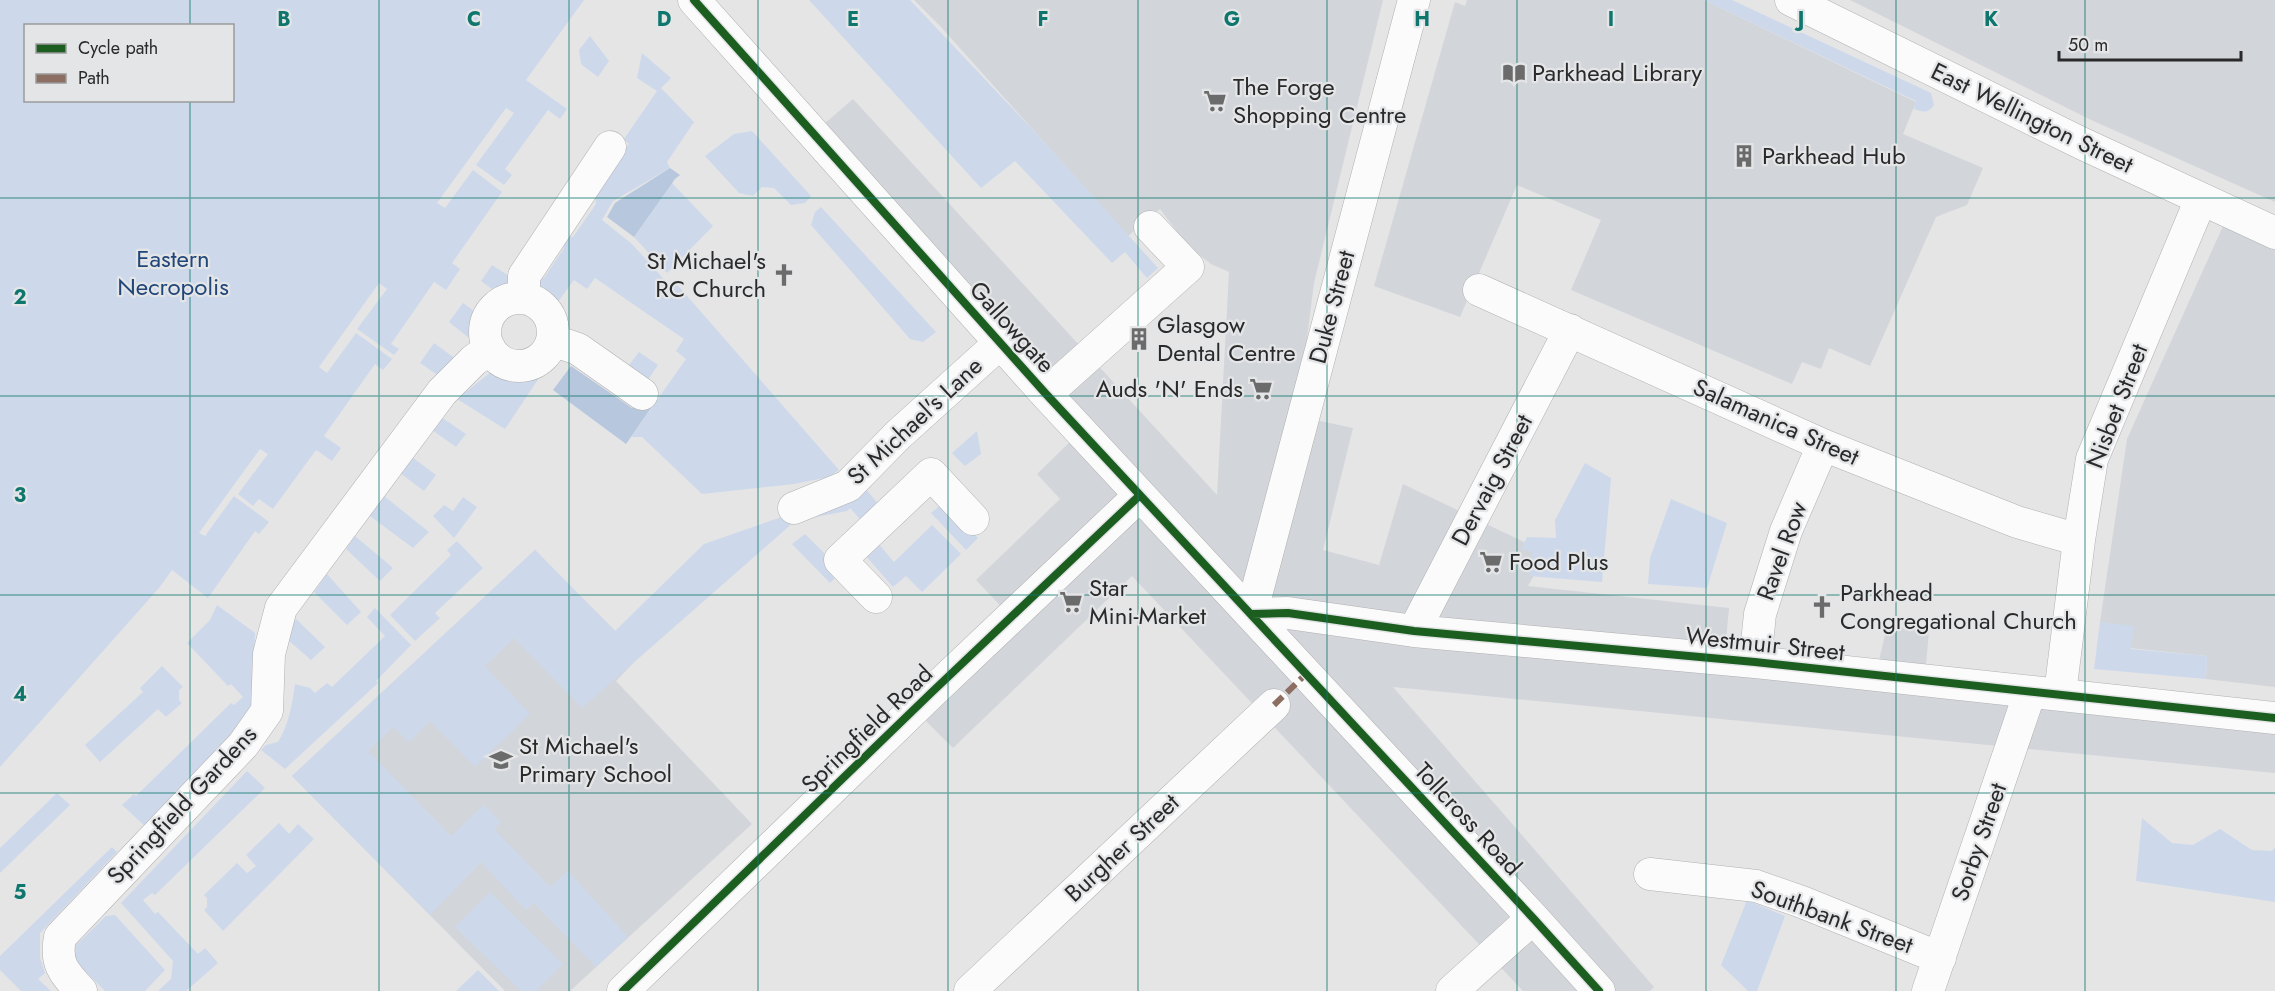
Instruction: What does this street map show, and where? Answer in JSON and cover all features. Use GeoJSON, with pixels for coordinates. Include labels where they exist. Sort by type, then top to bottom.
{"type":"FeatureCollection","features":[{"type":"Feature","properties":{"kind":"street","name":"Gallowgate"},"geometry":{"type":"LineString","coordinates":[[694,0],[1046,394],[1306,674]]}},
{"type":"Feature","properties":{"kind":"street","name":"Duke Street"},"geometry":{"type":"LineString","coordinates":[[1251,614],[1414,0]]}},
{"type":"Feature","properties":{"kind":"street","name":"East Wellington Street"},"geometry":{"type":"LineString","coordinates":[[1791,0],[2275,233]]}},
{"type":"Feature","properties":{"kind":"street"},"geometry":{"type":"LineString","coordinates":[[527,299],[524,277],[610,147]]}},
{"type":"Feature","properties":{"kind":"street","name":"Nisbet Street"},"geometry":{"type":"LineString","coordinates":[[2045,693],[2079,540],[2092,459],[2201,199]]}},
{"type":"Feature","properties":{"kind":"street"},"geometry":{"type":"LineString","coordinates":[[1046,394],[1188,267],[1150,227]]}},
{"type":"Feature","properties":{"kind":"street","name":"Salamanica Street"},"geometry":{"type":"LineString","coordinates":[[1479,290],[1823,445],[2018,522],[2079,540]]}},
{"type":"Feature","properties":{"kind":"street"},"geometry":{"type":"LineString","coordinates":[[515,298],[527,299],[542,307],[548,314],[553,331],[552,340],[548,350],[540,359],[518,366],[497,358],[485,339],[485,327],[488,316],[495,307],[515,298]]}},
{"type":"Feature","properties":{"kind":"street","name":"Dervaig Street"},"geometry":{"type":"LineString","coordinates":[[1414,631],[1570,330]]}},
{"type":"Feature","properties":{"kind":"street"},"geometry":{"type":"LineString","coordinates":[[552,340],[578,349],[642,394]]}},
{"type":"Feature","properties":{"kind":"street","name":"St Michael's Lane"},"geometry":{"type":"LineString","coordinates":[[794,508],[848,486],[898,435],[1000,343]]}},
{"type":"Feature","properties":{"kind":"street","name":"Springfield Gardens"},"geometry":{"type":"LineString","coordinates":[[81,991],[65,975],[57,953],[60,937],[243,745],[267,711],[269,654],[281,608],[442,392],[474,360],[490,349]]}},
{"type":"Feature","properties":{"kind":"street"},"geometry":{"type":"LineString","coordinates":[[898,435],[973,519]]}},
{"type":"Feature","properties":{"kind":"street","name":"Ravel Row"},"geometry":{"type":"LineString","coordinates":[[1755,662],[1760,614],[1786,531],[1823,445]]}},
{"type":"Feature","properties":{"kind":"street"},"geometry":{"type":"LineString","coordinates":[[876,597],[840,560],[931,474]]}},
{"type":"Feature","properties":{"kind":"street","name":"Springfield Road"},"geometry":{"type":"LineString","coordinates":[[623,991],[1139,496]]}},
{"type":"Feature","properties":{"kind":"street","name":"Westmuir Street"},"geometry":{"type":"LineString","coordinates":[[1251,614],[1288,613],[1414,631],[1755,662],[2275,718]]}},
{"type":"Feature","properties":{"kind":"street","name":"Tollcross Road"},"geometry":{"type":"LineString","coordinates":[[1306,674],[1599,991]]}},
{"type":"Feature","properties":{"kind":"street","name":"Sorby Street"},"geometry":{"type":"LineString","coordinates":[[1928,991],[2045,693]]}},
{"type":"Feature","properties":{"kind":"street","name":"Burgher Street"},"geometry":{"type":"LineString","coordinates":[[970,991],[1274,705]]}},
{"type":"Feature","properties":{"kind":"street","name":"Southbank Street"},"geometry":{"type":"LineString","coordinates":[[1650,874],[1756,886],[1802,902],[1940,958]]}},
{"type":"Feature","properties":{"kind":"street"},"geometry":{"type":"LineString","coordinates":[[1452,991],[1533,918]]}},
{"type":"Feature","properties":{"kind":"shaded area"},"geometry":{"type":"Polygon","coordinates":[[[914,0],[1383,0],[1314,283],[1297,416],[1353,428],[1323,550],[1379,565],[1403,484],[1547,553],[1528,586],[1729,608],[1725,652],[1878,665],[1887,626],[1929,631],[1924,687],[2275,719],[2275,773],[1393,687],[1654,987],[1650,991],[1523,991],[1132,576],[953,748],[918,713],[1014,620],[976,580],[1060,499],[1037,474],[1076,436],[809,137],[853,99],[1217,495],[1229,272],[1211,264],[1188,246],[1160,209],[1128,236],[941,27],[914,0]]]}},
{"type":"Feature","properties":{"kind":"shaded area"},"geometry":{"type":"Polygon","coordinates":[[[1467,0],[1704,0],[1916,102],[1903,134],[1983,168],[1967,205],[1936,217],[1870,366],[1829,348],[1821,369],[1802,362],[1792,384],[1571,290],[1601,220],[1517,185],[1460,317],[1374,286],[1455,2],[1465,6],[1467,0]]]}},
{"type":"Feature","properties":{"kind":"shaded area"},"geometry":{"type":"Polygon","coordinates":[[[1850,0],[2275,0],[2275,202],[2089,119],[1850,0]]]}},
{"type":"Feature","properties":{"kind":"shaded area"},"geometry":{"type":"Polygon","coordinates":[[[670,168],[680,175],[634,237],[607,217],[615,203],[670,168]]]}},
{"type":"Feature","properties":{"kind":"shaded area"},"geometry":{"type":"Polygon","coordinates":[[[2223,226],[2275,250],[2275,687],[2206,679],[2207,656],[2130,648],[2100,622],[2127,439],[2223,226]]]}},
{"type":"Feature","properties":{"kind":"shaded area"},"geometry":{"type":"Polygon","coordinates":[[[571,366],[632,408],[644,403],[651,408],[626,444],[553,390],[571,366]]]}},
{"type":"Feature","properties":{"kind":"shaded area","name":"St Michael's Primary School"},"geometry":{"type":"Polygon","coordinates":[[[535,550],[640,656],[616,681],[752,824],[570,991],[505,991],[292,776],[535,550]]]}},
{"type":"Feature","properties":{"kind":"green space","name":"Eastern Necropolis"},"geometry":{"type":"Polygon","coordinates":[[[0,0],[584,0],[526,80],[567,109],[560,119],[548,110],[505,169],[512,175],[504,185],[476,165],[514,113],[506,108],[437,203],[445,208],[473,170],[502,192],[452,263],[460,269],[446,290],[434,282],[391,344],[399,349],[394,355],[357,329],[387,289],[379,283],[319,367],[327,373],[356,333],[392,359],[383,370],[375,364],[324,436],[341,448],[332,461],[316,450],[273,509],[259,499],[253,506],[238,494],[268,454],[260,449],[199,533],[205,536],[234,496],[269,522],[259,534],[255,531],[208,598],[172,570],[159,588],[0,767],[0,0]]]}},
{"type":"Feature","properties":{"kind":"green space"},"geometry":{"type":"Polygon","coordinates":[[[809,0],[910,0],[1032,129],[1158,268],[1147,278],[1125,252],[1112,263],[1015,161],[981,188],[809,0]]]}},
{"type":"Feature","properties":{"kind":"green space"},"geometry":{"type":"Polygon","coordinates":[[[1704,0],[1732,0],[1931,93],[1934,105],[1925,112],[1914,109],[1916,101],[1704,0]]]}},
{"type":"Feature","properties":{"kind":"green space"},"geometry":{"type":"Polygon","coordinates":[[[590,36],[609,61],[598,77],[581,64],[579,50],[590,36]]]}},
{"type":"Feature","properties":{"kind":"green space"},"geometry":{"type":"Polygon","coordinates":[[[642,53],[671,78],[661,88],[694,122],[667,162],[670,168],[613,201],[602,220],[632,244],[670,286],[674,281],[839,470],[829,477],[794,484],[702,494],[642,437],[631,437],[686,359],[676,351],[684,339],[595,278],[587,289],[574,280],[557,303],[526,286],[531,279],[544,278],[564,248],[563,235],[573,237],[596,204],[595,190],[629,144],[624,139],[657,91],[637,78],[642,53]]]}},
{"type":"Feature","properties":{"kind":"green space"},"geometry":{"type":"Polygon","coordinates":[[[752,131],[811,196],[805,203],[791,205],[774,188],[762,187],[753,196],[739,193],[705,156],[734,134],[752,131]]]}},
{"type":"Feature","properties":{"kind":"green space"},"geometry":{"type":"Polygon","coordinates":[[[672,183],[713,226],[667,273],[634,237],[672,183]]]}},
{"type":"Feature","properties":{"kind":"green space"},"geometry":{"type":"Polygon","coordinates":[[[821,207],[936,332],[923,342],[910,339],[811,225],[815,212],[821,207]]]}},
{"type":"Feature","properties":{"kind":"green space"},"geometry":{"type":"Polygon","coordinates":[[[492,265],[509,276],[509,291],[500,295],[481,281],[492,265]]]}},
{"type":"Feature","properties":{"kind":"green space"},"geometry":{"type":"Polygon","coordinates":[[[463,303],[481,316],[474,342],[449,322],[463,303]]]}},
{"type":"Feature","properties":{"kind":"green space"},"geometry":{"type":"Polygon","coordinates":[[[434,343],[456,359],[439,376],[420,363],[434,343]]]}},
{"type":"Feature","properties":{"kind":"green space"},"geometry":{"type":"Polygon","coordinates":[[[639,352],[658,365],[645,384],[626,369],[639,352]]]}},
{"type":"Feature","properties":{"kind":"green space"},"geometry":{"type":"Polygon","coordinates":[[[491,372],[539,378],[505,429],[457,399],[491,372]]]}},
{"type":"Feature","properties":{"kind":"green space"},"geometry":{"type":"Polygon","coordinates":[[[441,417],[466,434],[456,447],[432,430],[441,417]]]}},
{"type":"Feature","properties":{"kind":"green space"},"geometry":{"type":"Polygon","coordinates":[[[977,431],[981,454],[965,466],[952,453],[977,431]]]}},
{"type":"Feature","properties":{"kind":"green space"},"geometry":{"type":"Polygon","coordinates":[[[412,457],[436,475],[424,491],[400,473],[412,457]]]}},
{"type":"Feature","properties":{"kind":"green space"},"geometry":{"type":"Polygon","coordinates":[[[1585,463],[1611,478],[1602,582],[1529,576],[1532,552],[1521,549],[1527,537],[1556,538],[1555,520],[1585,463]]]}},
{"type":"Feature","properties":{"kind":"green space"},"geometry":{"type":"Polygon","coordinates":[[[865,488],[884,511],[866,526],[850,508],[847,511],[795,521],[582,708],[514,638],[485,666],[530,714],[475,767],[430,721],[409,742],[393,727],[368,751],[451,836],[484,805],[501,822],[494,829],[550,887],[568,871],[628,937],[596,967],[534,903],[526,910],[481,862],[430,915],[292,776],[535,550],[615,631],[704,544],[865,488]]]}},
{"type":"Feature","properties":{"kind":"green space"},"geometry":{"type":"Polygon","coordinates":[[[384,496],[429,532],[413,548],[370,516],[384,496]]]}},
{"type":"Feature","properties":{"kind":"green space"},"geometry":{"type":"Polygon","coordinates":[[[463,497],[477,507],[454,538],[433,516],[444,505],[453,511],[463,497]]]}},
{"type":"Feature","properties":{"kind":"green space"},"geometry":{"type":"Polygon","coordinates":[[[1671,499],[1727,523],[1707,588],[1648,584],[1650,558],[1671,499]]]}},
{"type":"Feature","properties":{"kind":"green space"},"geometry":{"type":"Polygon","coordinates":[[[944,502],[978,538],[966,550],[931,513],[944,502]]]}},
{"type":"Feature","properties":{"kind":"green space"},"geometry":{"type":"Polygon","coordinates":[[[932,525],[961,554],[922,592],[906,576],[893,587],[865,555],[878,543],[894,562],[932,525]]]}},
{"type":"Feature","properties":{"kind":"green space"},"geometry":{"type":"Polygon","coordinates":[[[805,534],[842,571],[830,583],[792,544],[805,534]]]}},
{"type":"Feature","properties":{"kind":"green space"},"geometry":{"type":"Polygon","coordinates":[[[355,536],[393,568],[380,581],[346,549],[355,536]]]}},
{"type":"Feature","properties":{"kind":"green space"},"geometry":{"type":"Polygon","coordinates":[[[457,541],[483,568],[435,613],[440,618],[415,641],[390,615],[451,555],[447,550],[457,541]]]}},
{"type":"Feature","properties":{"kind":"green space"},"geometry":{"type":"Polygon","coordinates":[[[327,574],[361,612],[347,625],[314,592],[327,574]]]}},
{"type":"Feature","properties":{"kind":"green space"},"geometry":{"type":"Polygon","coordinates":[[[217,605],[255,633],[253,703],[230,738],[145,826],[122,805],[134,794],[136,796],[231,703],[234,705],[243,697],[231,684],[228,686],[187,643],[210,620],[217,605]]]}},
{"type":"Feature","properties":{"kind":"green space"},"geometry":{"type":"Polygon","coordinates":[[[375,608],[411,645],[376,681],[378,683],[285,769],[261,750],[266,745],[278,742],[282,735],[290,714],[295,684],[310,688],[315,693],[327,683],[332,687],[385,636],[367,617],[375,608]]]}},
{"type":"Feature","properties":{"kind":"green space"},"geometry":{"type":"Polygon","coordinates":[[[296,619],[325,647],[311,660],[288,640],[291,627],[296,619]]]}},
{"type":"Feature","properties":{"kind":"green space"},"geometry":{"type":"Polygon","coordinates":[[[2100,622],[2134,626],[2131,649],[2207,656],[2206,679],[2094,669],[2100,622]]]}},
{"type":"Feature","properties":{"kind":"green space"},"geometry":{"type":"Polygon","coordinates":[[[162,666],[183,687],[179,690],[179,700],[182,703],[166,717],[158,709],[100,762],[85,745],[143,692],[140,688],[162,666]]]}},
{"type":"Feature","properties":{"kind":"green space"},"geometry":{"type":"Polygon","coordinates":[[[247,771],[265,788],[155,895],[152,893],[143,900],[155,914],[158,912],[198,954],[205,948],[218,963],[186,991],[158,991],[171,979],[173,961],[121,903],[247,771]]]}},
{"type":"Feature","properties":{"kind":"green space"},"geometry":{"type":"Polygon","coordinates":[[[57,793],[70,805],[0,873],[0,848],[57,793]]]}},
{"type":"Feature","properties":{"kind":"green space"},"geometry":{"type":"Polygon","coordinates":[[[2142,818],[2172,843],[2193,845],[2220,829],[2252,850],[2272,851],[2275,847],[2275,902],[2136,881],[2142,818]]]}},
{"type":"Feature","properties":{"kind":"green space"},"geometry":{"type":"Polygon","coordinates":[[[279,823],[289,834],[298,824],[314,839],[223,931],[204,910],[207,907],[207,898],[204,895],[237,863],[247,873],[256,866],[246,855],[279,823]]]}},
{"type":"Feature","properties":{"kind":"green space"},"geometry":{"type":"Polygon","coordinates":[[[112,847],[117,852],[40,933],[40,958],[45,973],[38,979],[51,991],[21,991],[0,970],[0,956],[112,847]]]}},
{"type":"Feature","properties":{"kind":"green space"},"geometry":{"type":"Polygon","coordinates":[[[490,892],[563,964],[536,991],[521,991],[455,927],[490,892]]]}},
{"type":"Feature","properties":{"kind":"green space"},"geometry":{"type":"Polygon","coordinates":[[[1747,900],[1785,916],[1757,991],[1748,991],[1721,965],[1747,900]]]}},
{"type":"Feature","properties":{"kind":"green space"},"geometry":{"type":"Polygon","coordinates":[[[115,915],[165,970],[145,991],[105,991],[74,960],[71,950],[106,916],[115,915]]]}},
{"type":"Feature","properties":{"kind":"green space"},"geometry":{"type":"Polygon","coordinates":[[[478,970],[499,991],[456,991],[478,970]]]}},
{"type":"Feature","properties":{"kind":"marked path"},"geometry":{"type":"LineString","coordinates":[[1274,705],[1306,674]]}},
{"type":"Feature","properties":{"kind":"cycle path"},"geometry":{"type":"LineString","coordinates":[[694,0],[1046,394],[1599,991]]}},
{"type":"Feature","properties":{"kind":"cycle path"},"geometry":{"type":"LineString","coordinates":[[623,991],[932,692],[1139,496]]}},
{"type":"Feature","properties":{"kind":"cycle path"},"geometry":{"type":"LineString","coordinates":[[1251,614],[1288,613],[1414,631],[1755,662],[2275,718]]}},
{"type":"Feature","properties":{"kind":"place","name":"Parkhead Library"},"geometry":{"type":"Point","coordinates":[1514,73]}},
{"type":"Feature","properties":{"kind":"place","name":"The Forge Shopping Centre"},"geometry":{"type":"Point","coordinates":[1215,101]}},
{"type":"Feature","properties":{"kind":"place","name":"Parkhead Hub"},"geometry":{"type":"Point","coordinates":[1744,156]}},
{"type":"Feature","properties":{"kind":"place","name":"St Michael's RC Church"},"geometry":{"type":"Point","coordinates":[784,275]}},
{"type":"Feature","properties":{"kind":"place","name":"Glasgow Dental Centre"},"geometry":{"type":"Point","coordinates":[1139,339]}},
{"type":"Feature","properties":{"kind":"place","name":"Auds 'N' Ends"},"geometry":{"type":"Point","coordinates":[1261,389]}},
{"type":"Feature","properties":{"kind":"place","name":"Food Plus"},"geometry":{"type":"Point","coordinates":[1491,562]}},
{"type":"Feature","properties":{"kind":"place","name":"Star Mini-Market"},"geometry":{"type":"Point","coordinates":[1071,602]}},
{"type":"Feature","properties":{"kind":"place","name":"Parkhead Congregational Church"},"geometry":{"type":"Point","coordinates":[1822,607]}},
{"type":"Feature","properties":{"kind":"place","name":"St Michael's Primary School"},"geometry":{"type":"Point","coordinates":[501,760]}}]}
